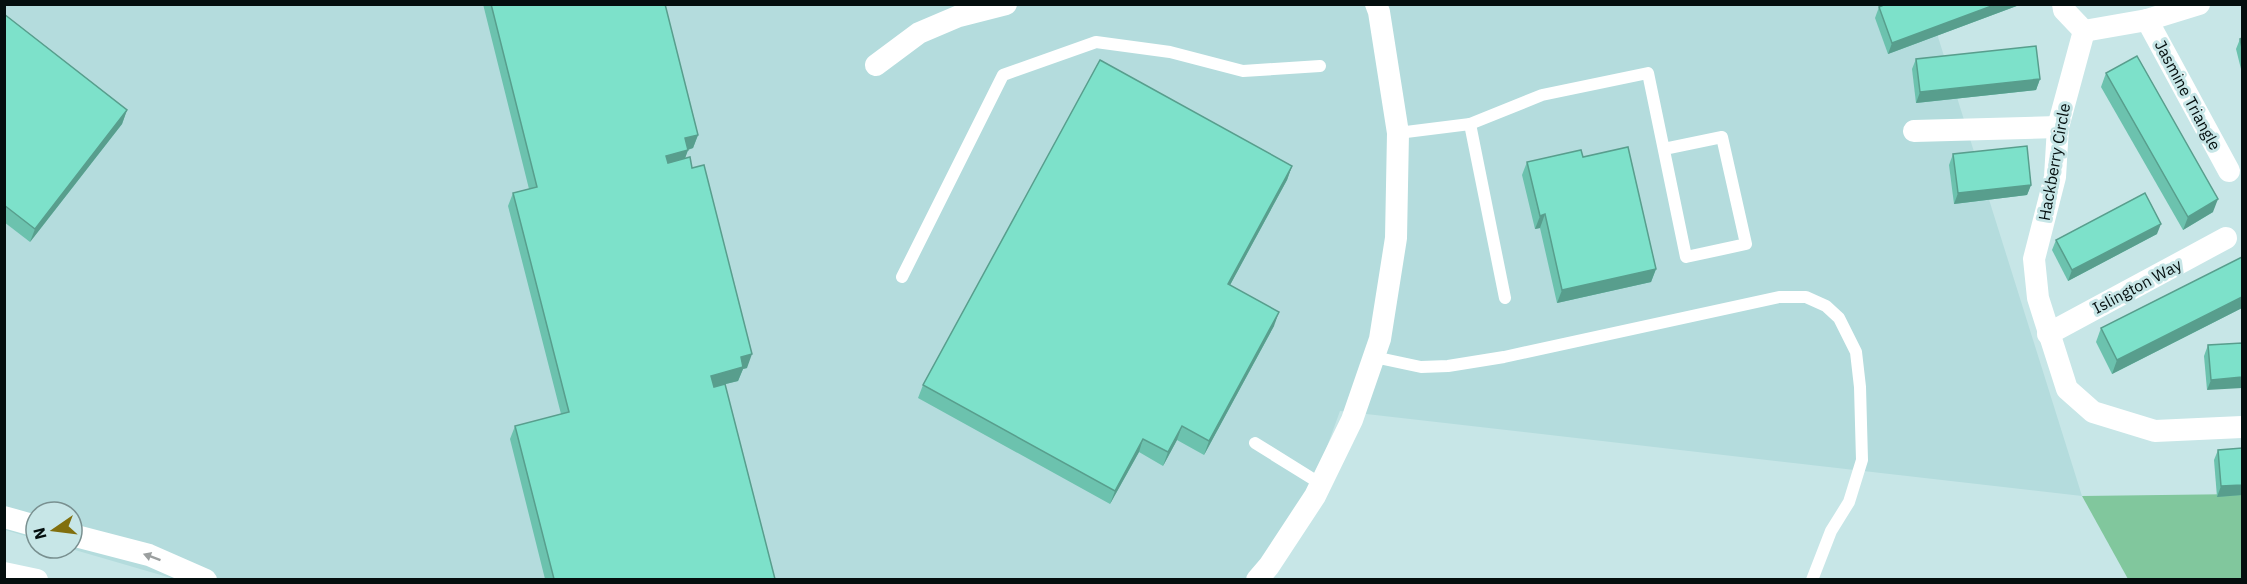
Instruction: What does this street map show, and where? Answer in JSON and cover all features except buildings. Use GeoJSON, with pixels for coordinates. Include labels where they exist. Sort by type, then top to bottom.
{"type":"FeatureCollection","features":[{"type":"Feature","properties":{"kind":"street"},"geometry":{"type":"LineString","coordinates":[[876,65],[919,33],[959,16],[1006,4]]}},
{"type":"Feature","properties":{"kind":"street"},"geometry":{"type":"LineString","coordinates":[[1257,579],[1269,566],[1321,484],[1352,420],[1380,339],[1396,238],[1398,133],[1376,4]]}},
{"type":"Feature","properties":{"kind":"street"},"geometry":{"type":"LineString","coordinates":[[2063,4],[2064,10],[2084,31],[2199,4]]}},
{"type":"Feature","properties":{"kind":"street","name":"Jasmine Triangle"},"geometry":{"type":"LineString","coordinates":[[2156,13],[2229,171]]}},
{"type":"Feature","properties":{"kind":"street","name":"Hackberry Circle"},"geometry":{"type":"LineString","coordinates":[[2084,31],[2058,127],[2055,177],[2034,259],[2037,298],[2067,389],[2093,412],[2155,431],[2242,427]]}},
{"type":"Feature","properties":{"kind":"street"},"geometry":{"type":"LineString","coordinates":[[1914,131],[2058,127]]}},
{"type":"Feature","properties":{"kind":"street","name":"Islington Way"},"geometry":{"type":"LineString","coordinates":[[2048,334],[2226,238]]}},
{"type":"Feature","properties":{"kind":"street"},"geometry":{"type":"LineString","coordinates":[[4,517],[24,523]]}},
{"type":"Feature","properties":{"kind":"street"},"geometry":{"type":"LineString","coordinates":[[84,538],[148,555],[206,579]]}},
{"type":"Feature","properties":{"kind":"street"},"geometry":{"type":"LineString","coordinates":[[4,573],[37,579]]}},
{"type":"Feature","properties":{"kind":"lane"},"geometry":{"type":"LineString","coordinates":[[902,278],[1003,75],[1096,42],[1170,52],[1243,71],[1320,66]]}},
{"type":"Feature","properties":{"kind":"lane"},"geometry":{"type":"LineString","coordinates":[[1398,133],[1470,124],[1542,95],[1648,73],[1686,257],[1746,243],[1722,137],[1664,149]]}},
{"type":"Feature","properties":{"kind":"lane"},"geometry":{"type":"LineString","coordinates":[[1470,124],[1504,298]]}},
{"type":"Feature","properties":{"kind":"lane"},"geometry":{"type":"LineString","coordinates":[[1374,357],[1421,367],[1448,366],[1504,357],[1779,297],[1806,297],[1826,306],[1839,318],[1856,352],[1860,387],[1862,460],[1849,502],[1831,531],[1812,579]]}},
{"type":"Feature","properties":{"kind":"lane"},"geometry":{"type":"LineString","coordinates":[[1255,443],[1321,484]]}},
{"type":"Feature","properties":{"kind":"shaded area"},"geometry":{"type":"Polygon","coordinates":[[[5,4],[1928,5],[2082,496],[1340,411],[1309,496],[1267,579],[178,580],[84,553],[84,500],[24,500],[24,536],[5,530],[5,4]]]}},
{"type":"Feature","properties":{"kind":"green space"},"geometry":{"type":"Polygon","coordinates":[[[2242,494],[2242,579],[2128,579],[2082,496],[2242,494]]]}}]}
